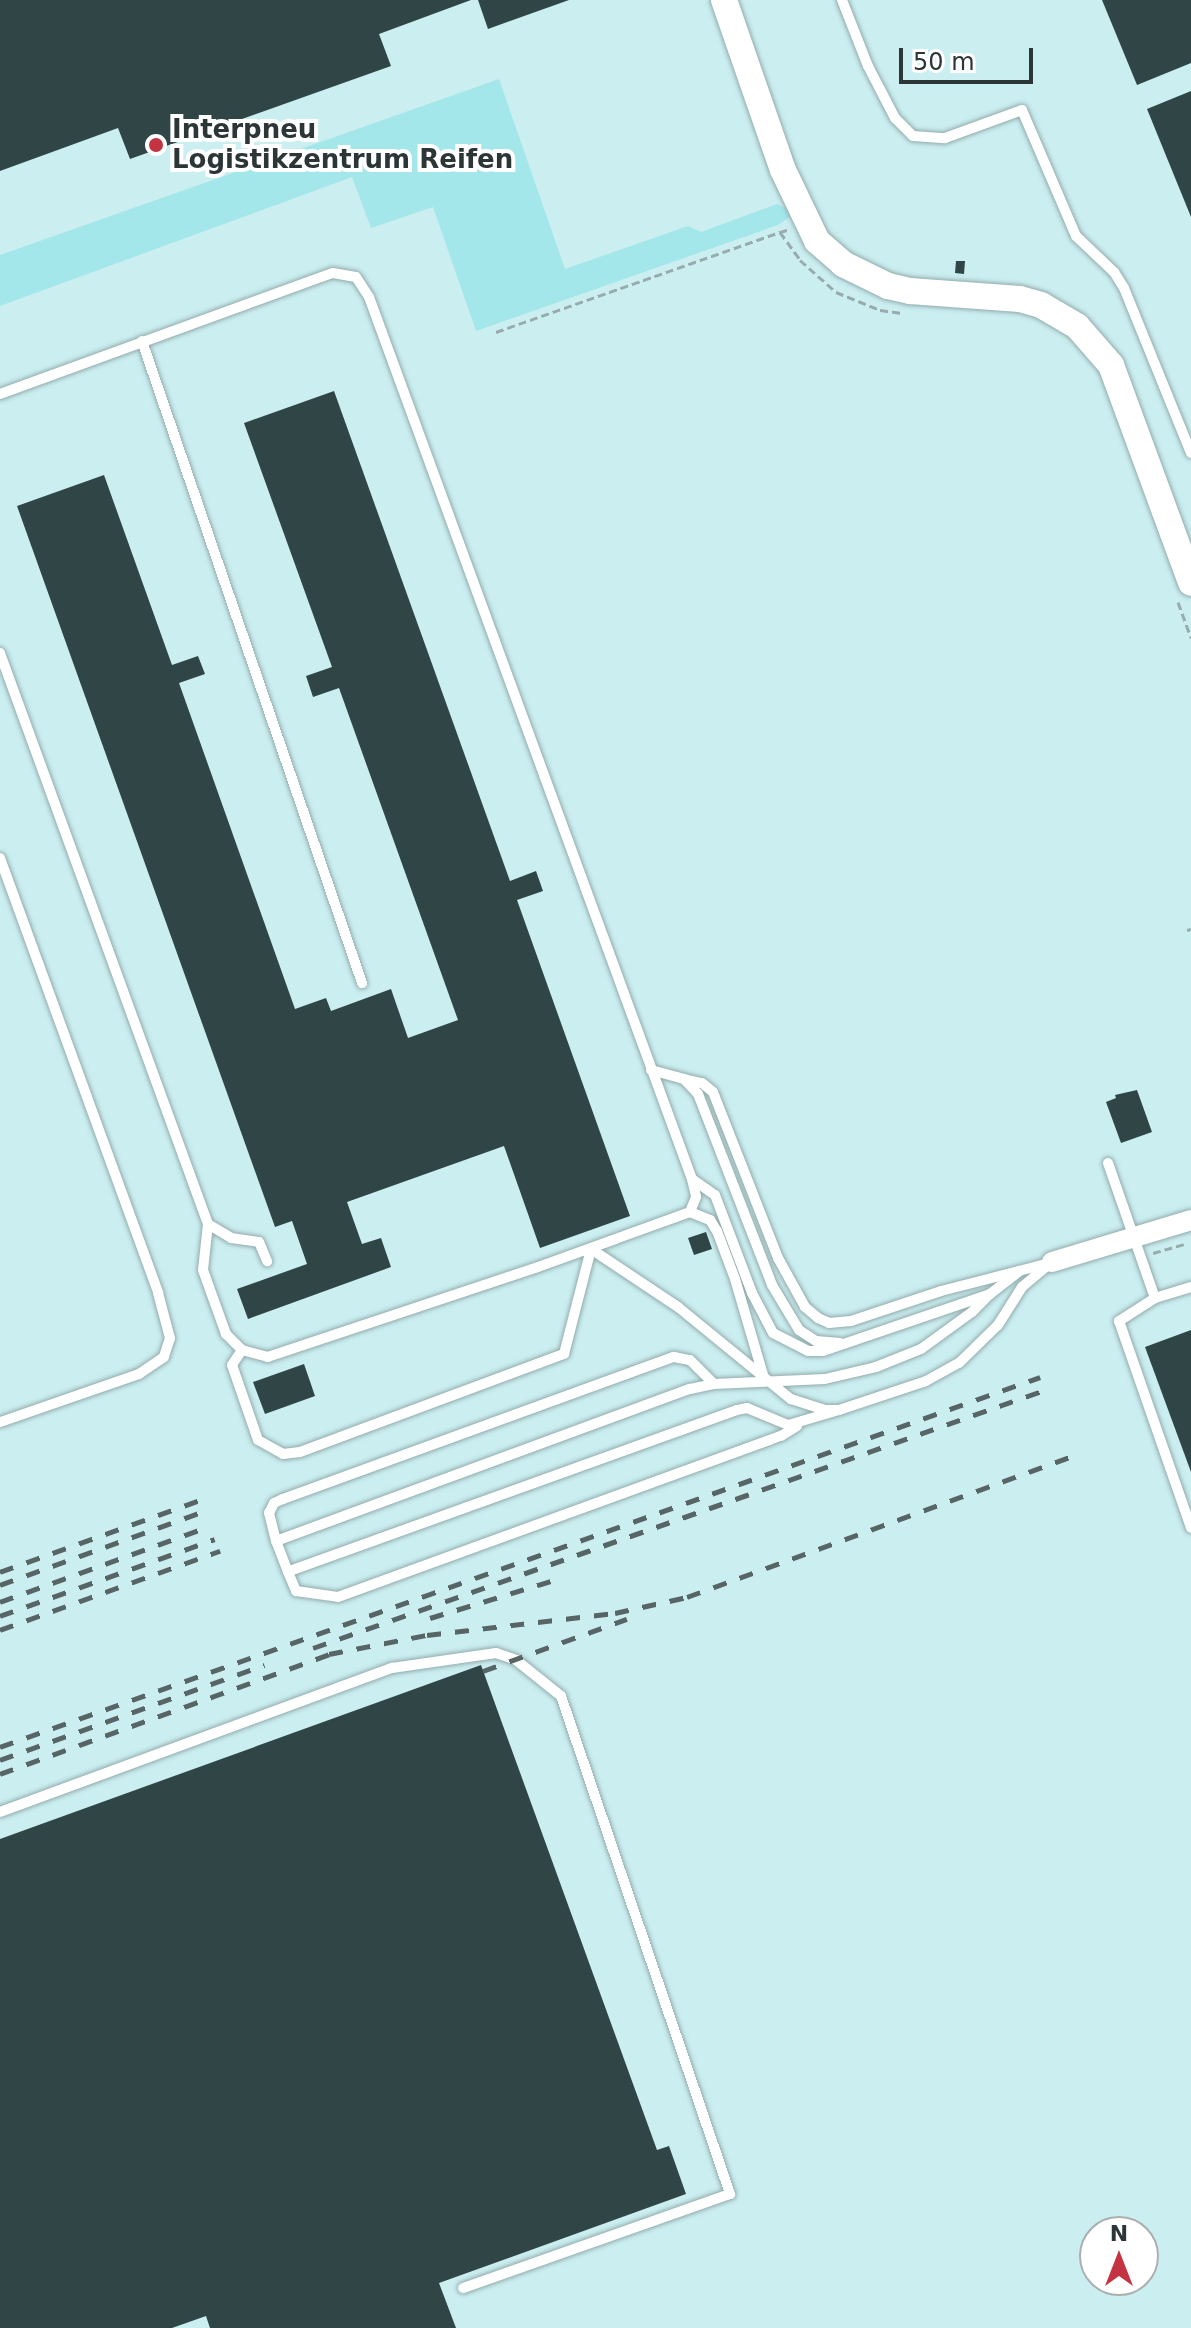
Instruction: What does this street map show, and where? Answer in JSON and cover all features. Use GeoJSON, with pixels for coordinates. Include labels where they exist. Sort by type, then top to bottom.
{"type":"FeatureCollection","features":[{"type":"Feature","properties":{"kind":"street"},"geometry":{"type":"LineString","coordinates":[[724,0],[783,170],[817,241],[843,264],[888,286],[910,291],[1020,299],[1041,305],[1077,326],[1111,365],[1183,589]]}},
{"type":"Feature","properties":{"kind":"street"},"geometry":{"type":"LineString","coordinates":[[1052,1262],[1191,1220]]}},
{"type":"Feature","properties":{"kind":"lane"},"geometry":{"type":"LineString","coordinates":[[842,0],[891,110],[913,136],[945,138],[1022,110],[1076,236],[1114,272],[1124,288],[1191,453]]}},
{"type":"Feature","properties":{"kind":"lane"},"geometry":{"type":"LineString","coordinates":[[0,394],[333,273],[356,277],[369,297],[692,1179],[696,1197],[690,1212]]}},
{"type":"Feature","properties":{"kind":"lane"},"geometry":{"type":"LineString","coordinates":[[142,341],[362,983]]}},
{"type":"Feature","properties":{"kind":"lane"},"geometry":{"type":"LineString","coordinates":[[0,653],[208,1224],[203,1270],[226,1334],[242,1350],[268,1357],[591,1249],[690,1212],[710,1220],[717,1231],[767,1381]]}},
{"type":"Feature","properties":{"kind":"lane"},"geometry":{"type":"LineString","coordinates":[[0,858],[158,1293],[170,1338],[164,1357],[139,1374],[0,1422]]}},
{"type":"Feature","properties":{"kind":"lane"},"geometry":{"type":"LineString","coordinates":[[651,1070],[702,1083],[713,1092],[778,1258],[800,1299],[818,1318],[829,1323],[851,1321],[941,1291],[1052,1262]]}},
{"type":"Feature","properties":{"kind":"lane"},"geometry":{"type":"LineString","coordinates":[[684,1079],[698,1094],[784,1309],[799,1330],[816,1341],[850,1343]]}},
{"type":"Feature","properties":{"kind":"lane"},"geometry":{"type":"LineString","coordinates":[[1108,1163],[1155,1298]]}},
{"type":"Feature","properties":{"kind":"lane"},"geometry":{"type":"LineString","coordinates":[[692,1179],[715,1195],[752,1293],[773,1333],[808,1351],[823,1351],[850,1343],[990,1294]]}},
{"type":"Feature","properties":{"kind":"lane"},"geometry":{"type":"LineString","coordinates":[[208,1224],[231,1238],[259,1242],[267,1261]]}},
{"type":"Feature","properties":{"kind":"lane"},"geometry":{"type":"LineString","coordinates":[[242,1350],[232,1365],[258,1440],[283,1454],[300,1452],[564,1354],[591,1249]]}},
{"type":"Feature","properties":{"kind":"lane"},"geometry":{"type":"LineString","coordinates":[[591,1249],[678,1307],[791,1399],[824,1410],[839,1410]]}},
{"type":"Feature","properties":{"kind":"lane"},"geometry":{"type":"LineString","coordinates":[[288,1572],[737,1410],[747,1408],[788,1425],[799,1424],[926,1381],[959,1363],[998,1325],[1022,1287],[1052,1262]]}},
{"type":"Feature","properties":{"kind":"lane"},"geometry":{"type":"LineString","coordinates":[[276,1541],[690,1389],[714,1384],[825,1379],[895,1360],[921,1349],[972,1312],[1019,1271]]}},
{"type":"Feature","properties":{"kind":"lane"},"geometry":{"type":"LineString","coordinates":[[1191,1287],[1155,1298],[1119,1321],[1191,1528]]}},
{"type":"Feature","properties":{"kind":"lane"},"geometry":{"type":"LineString","coordinates":[[714,1384],[690,1360],[674,1357],[274,1503],[269,1513],[276,1541],[296,1591],[338,1597],[781,1436],[799,1424]]}},
{"type":"Feature","properties":{"kind":"lane"},"geometry":{"type":"LineString","coordinates":[[0,1812],[392,1668],[496,1653],[516,1660],[561,1696],[730,2194],[463,2288]]}},
{"type":"Feature","properties":{"kind":"path"},"geometry":{"type":"LineString","coordinates":[[496,332],[780,232]]}},
{"type":"Feature","properties":{"kind":"path"},"geometry":{"type":"LineString","coordinates":[[1183,589],[1191,638]]}},
{"type":"Feature","properties":{"kind":"path"},"geometry":{"type":"LineString","coordinates":[[1141,1257],[1191,1241]]}},
{"type":"Feature","properties":{"kind":"shaded area"},"geometry":{"type":"Polygon","coordinates":[[[0,0],[1191,0],[1191,2328],[0,2328],[0,0]]]}},
{"type":"Feature","properties":{"kind":"shaded area"},"geometry":{"type":"Polygon","coordinates":[[[499,79],[565,269],[688,226],[701,232],[777,204],[788,209],[790,217],[778,225],[476,331],[433,207],[371,228],[352,177],[0,306],[0,255],[499,79]]]}},
{"type":"Feature","properties":{"kind":"building"},"geometry":{"type":"Polygon","coordinates":[[[0,0],[471,0],[379,34],[391,66],[130,159],[118,128],[0,171],[0,0]]]}},
{"type":"Feature","properties":{"kind":"building"},"geometry":{"type":"Polygon","coordinates":[[[478,0],[569,0],[488,29],[478,0]]]}},
{"type":"Feature","properties":{"kind":"building"},"geometry":{"type":"Polygon","coordinates":[[[1102,0],[1191,0],[1191,63],[1137,85],[1102,0]]]}},
{"type":"Feature","properties":{"kind":"building"},"geometry":{"type":"Polygon","coordinates":[[[1191,91],[1191,217],[1147,109],[1191,91]]]}},
{"type":"Feature","properties":{"kind":"building"},"geometry":{"type":"Polygon","coordinates":[[[956,261],[965,261],[964,274],[955,273],[956,261]]]}},
{"type":"Feature","properties":{"kind":"building"},"geometry":{"type":"Polygon","coordinates":[[[334,391],[510,881],[536,871],[543,891],[517,900],[630,1216],[540,1248],[504,1146],[347,1202],[362,1244],[381,1238],[391,1267],[248,1319],[237,1289],[307,1264],[292,1221],[275,1227],[17,506],[104,475],[172,665],[198,656],[205,674],[179,683],[295,1009],[326,998],[331,1011],[391,989],[408,1038],[458,1020],[339,688],[313,697],[306,676],[332,667],[244,423],[334,391]]]}},
{"type":"Feature","properties":{"kind":"building"},"geometry":{"type":"Polygon","coordinates":[[[1137,1090],[1152,1132],[1121,1143],[1106,1102],[1116,1098],[1115,1095],[1137,1090]]]}},
{"type":"Feature","properties":{"kind":"building"},"geometry":{"type":"Polygon","coordinates":[[[706,1232],[712,1249],[694,1255],[688,1238],[706,1232]]]}},
{"type":"Feature","properties":{"kind":"building"},"geometry":{"type":"Polygon","coordinates":[[[1191,1330],[1191,1472],[1145,1347],[1191,1330]]]}},
{"type":"Feature","properties":{"kind":"building"},"geometry":{"type":"Polygon","coordinates":[[[304,1364],[315,1396],[265,1414],[253,1382],[304,1364]]]}},
{"type":"Feature","properties":{"kind":"building"},"geometry":{"type":"Polygon","coordinates":[[[481,1665],[657,2150],[669,2146],[686,2194],[439,2283],[456,2328],[210,2328],[206,2316],[172,2328],[0,2328],[0,1839],[481,1665]]]}},
{"type":"Feature","properties":{"kind":"railway"},"geometry":{"type":"LineString","coordinates":[[0,1747],[1040,1377]]}},
{"type":"Feature","properties":{"kind":"railway"},"geometry":{"type":"LineString","coordinates":[[313,1648],[1045,1390]]}},
{"type":"Feature","properties":{"kind":"railway"},"geometry":{"type":"LineString","coordinates":[[0,1774],[329,1654],[427,1635],[615,1613],[687,1597],[1070,1457]]}},
{"type":"Feature","properties":{"kind":"railway"},"geometry":{"type":"LineString","coordinates":[[0,1572],[200,1500]]}},
{"type":"Feature","properties":{"kind":"railway"},"geometry":{"type":"LineString","coordinates":[[0,1585],[204,1511]]}},
{"type":"Feature","properties":{"kind":"railway"},"geometry":{"type":"LineString","coordinates":[[0,1602],[210,1526]]}},
{"type":"Feature","properties":{"kind":"railway"},"geometry":{"type":"LineString","coordinates":[[0,1616],[215,1539]]}},
{"type":"Feature","properties":{"kind":"railway"},"geometry":{"type":"LineString","coordinates":[[0,1630],[220,1551]]}},
{"type":"Feature","properties":{"kind":"railway"},"geometry":{"type":"LineString","coordinates":[[430,1618],[551,1581]]}},
{"type":"Feature","properties":{"kind":"railway"},"geometry":{"type":"LineString","coordinates":[[483,1671],[627,1619]]}},
{"type":"Feature","properties":{"kind":"railway"},"geometry":{"type":"LineString","coordinates":[[0,1760],[264,1665]]}},
{"type":"Feature","properties":{"kind":"place","name":"Interpneu Logistikzentrum Reifen"},"geometry":{"type":"Point","coordinates":[156,145]}}]}
